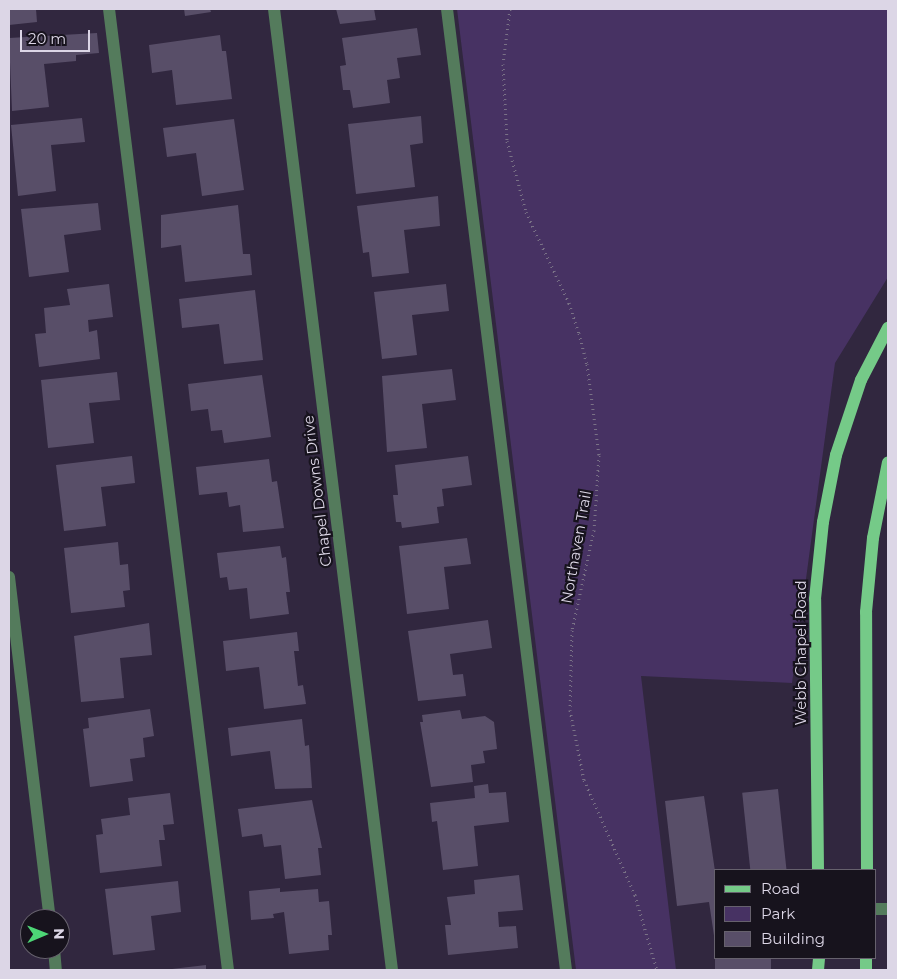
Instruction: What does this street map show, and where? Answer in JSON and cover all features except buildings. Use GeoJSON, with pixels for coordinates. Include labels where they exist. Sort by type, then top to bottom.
{"type":"FeatureCollection","features":[{"type":"Feature","properties":{"kind":"main road","name":"Webb Chapel Road"},"geometry":{"type":"LineString","coordinates":[[818,869],[815,599],[823,522],[836,454],[861,380],[888,328]]}},
{"type":"Feature","properties":{"kind":"main road"},"geometry":{"type":"LineString","coordinates":[[867,869],[866,612],[873,538],[888,462]]}},
{"type":"Feature","properties":{"kind":"street"},"geometry":{"type":"LineString","coordinates":[[109,9],[228,970]]}},
{"type":"Feature","properties":{"kind":"street","name":"Chapel Downs Drive"},"geometry":{"type":"LineString","coordinates":[[274,9],[392,970]]}},
{"type":"Feature","properties":{"kind":"street"},"geometry":{"type":"LineString","coordinates":[[448,9],[566,970]]}},
{"type":"Feature","properties":{"kind":"street"},"geometry":{"type":"LineString","coordinates":[[9,577],[49,909]]}},
{"type":"Feature","properties":{"kind":"path","name":"Northaven Trail"},"geometry":{"type":"LineString","coordinates":[[510,9],[502,64],[507,142],[526,212],[579,333],[587,364],[599,455],[594,530],[572,630],[570,710],[584,780],[635,895],[657,970]]}},
{"type":"Feature","properties":{"kind":"green space"},"geometry":{"type":"Polygon","coordinates":[[[457,9],[888,9],[888,277],[835,363],[792,683],[641,676],[676,970],[576,970],[457,9]]]}}]}
